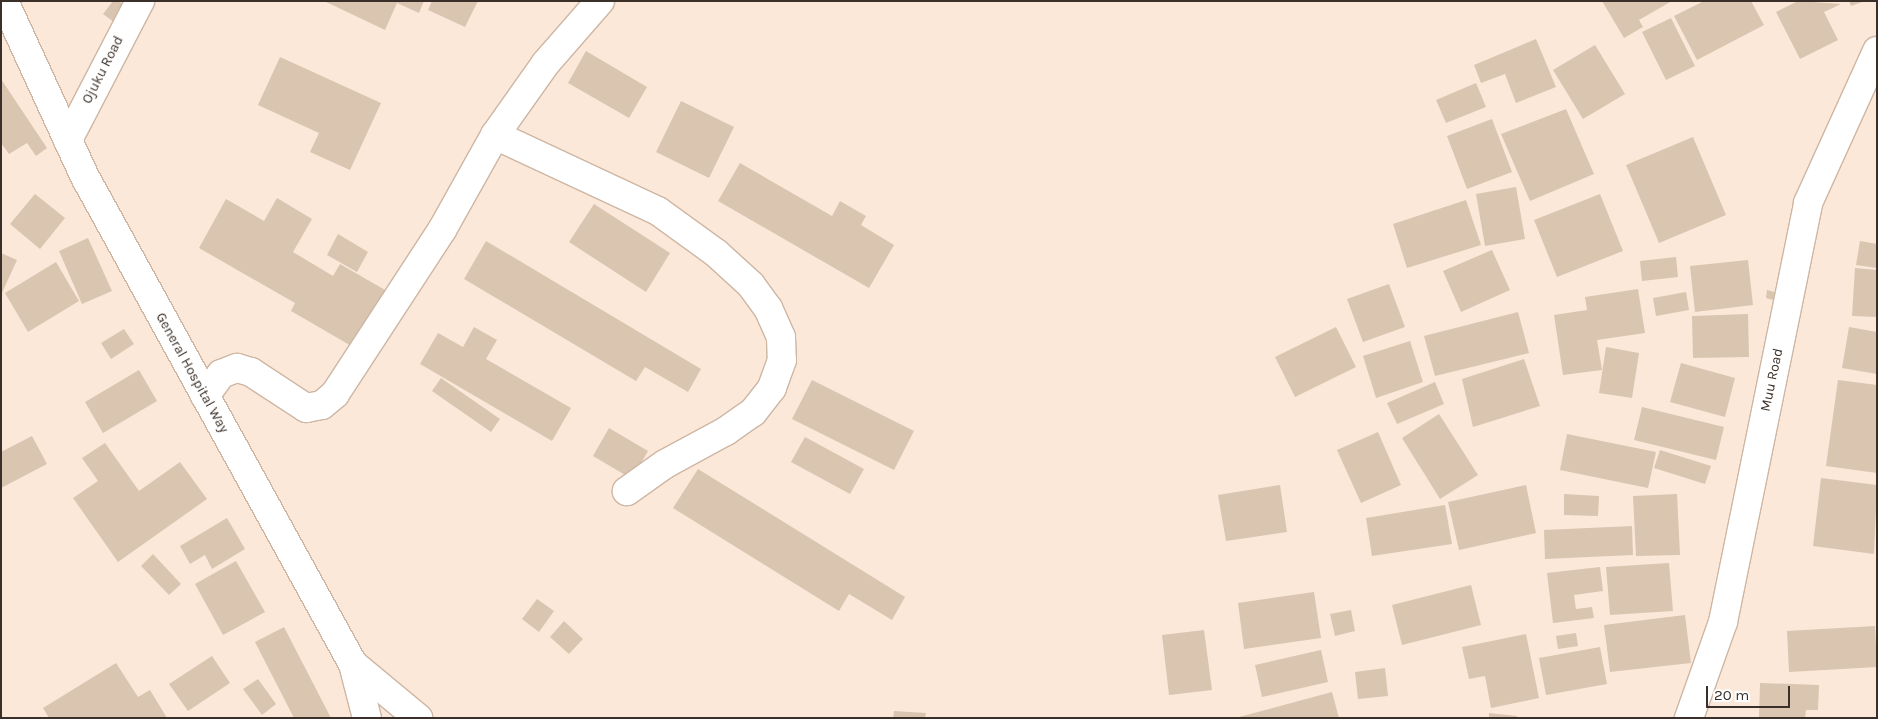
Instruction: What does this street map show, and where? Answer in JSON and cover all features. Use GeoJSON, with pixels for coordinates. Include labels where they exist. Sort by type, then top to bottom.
{"type":"FeatureCollection","features":[{"type":"Feature","properties":{"kind":"street","name":"General Hospital Way"},"geometry":{"type":"LineString","coordinates":[[4,1],[85,177],[353,664],[418,718]]}},
{"type":"Feature","properties":{"kind":"street","name":"Ojuku Road"},"geometry":{"type":"LineString","coordinates":[[68,140],[140,1]]}},
{"type":"Feature","properties":{"kind":"street"},"geometry":{"type":"LineString","coordinates":[[205,396],[222,374],[237,368],[251,372],[306,408],[322,405],[335,394],[442,230],[495,135],[546,63],[600,1]]}},
{"type":"Feature","properties":{"kind":"street","name":"Muu Road"},"geometry":{"type":"LineString","coordinates":[[1689,718],[1723,622],[1808,203],[1877,51]]}},
{"type":"Feature","properties":{"kind":"street"},"geometry":{"type":"LineString","coordinates":[[495,135],[658,211],[716,253],[751,285],[768,308],[781,337],[782,360],[772,388],[753,412],[726,431],[665,464],[627,492]]}},
{"type":"Feature","properties":{"kind":"street"},"geometry":{"type":"LineString","coordinates":[[353,664],[367,718]]}},
{"type":"Feature","properties":{"kind":"building"},"geometry":{"type":"Polygon","coordinates":[[[113,1],[119,1],[131,11],[119,26],[103,14],[113,1]]]}},
{"type":"Feature","properties":{"kind":"building"},"geometry":{"type":"Polygon","coordinates":[[[324,1],[424,1],[419,13],[397,3],[385,30],[324,1]]]}},
{"type":"Feature","properties":{"kind":"building"},"geometry":{"type":"Polygon","coordinates":[[[432,1],[478,1],[465,27],[428,10],[432,1]]]}},
{"type":"Feature","properties":{"kind":"building"},"geometry":{"type":"Polygon","coordinates":[[[1602,1],[1672,1],[1639,20],[1643,27],[1624,38],[1602,1]]]}},
{"type":"Feature","properties":{"kind":"building"},"geometry":{"type":"Polygon","coordinates":[[[1704,1],[1751,1],[1764,25],[1697,60],[1674,16],[1704,1]]]}},
{"type":"Feature","properties":{"kind":"building"},"geometry":{"type":"Polygon","coordinates":[[[1798,1],[1841,4],[1824,12],[1838,40],[1800,59],[1776,12],[1798,1]]]}},
{"type":"Feature","properties":{"kind":"building"},"geometry":{"type":"Polygon","coordinates":[[[1849,1],[1865,1],[1851,6],[1849,1]]]}},
{"type":"Feature","properties":{"kind":"building"},"geometry":{"type":"Polygon","coordinates":[[[1671,18],[1695,66],[1666,80],[1642,32],[1671,18]]]}},
{"type":"Feature","properties":{"kind":"building"},"geometry":{"type":"Polygon","coordinates":[[[1536,39],[1556,87],[1516,103],[1505,74],[1481,83],[1474,65],[1536,39]]]}},
{"type":"Feature","properties":{"kind":"building"},"geometry":{"type":"Polygon","coordinates":[[[1595,45],[1625,94],[1583,119],[1553,70],[1595,45]]]}},
{"type":"Feature","properties":{"kind":"building"},"geometry":{"type":"Polygon","coordinates":[[[586,51],[647,87],[629,118],[568,83],[586,51]]]}},
{"type":"Feature","properties":{"kind":"building"},"geometry":{"type":"Polygon","coordinates":[[[280,57],[381,103],[350,170],[310,152],[319,133],[258,105],[280,57]]]}},
{"type":"Feature","properties":{"kind":"building"},"geometry":{"type":"Polygon","coordinates":[[[1,79],[47,148],[36,156],[27,143],[9,154],[1,143],[1,79]]]}},
{"type":"Feature","properties":{"kind":"building"},"geometry":{"type":"Polygon","coordinates":[[[1476,83],[1486,107],[1446,123],[1436,100],[1476,83]]]}},
{"type":"Feature","properties":{"kind":"building"},"geometry":{"type":"Polygon","coordinates":[[[681,101],[734,127],[709,178],[656,152],[681,101]]]}},
{"type":"Feature","properties":{"kind":"building"},"geometry":{"type":"Polygon","coordinates":[[[1566,109],[1594,174],[1530,201],[1501,134],[1566,109]]]}},
{"type":"Feature","properties":{"kind":"building"},"geometry":{"type":"Polygon","coordinates":[[[1492,119],[1512,172],[1467,189],[1447,136],[1492,119]]]}},
{"type":"Feature","properties":{"kind":"building"},"geometry":{"type":"Polygon","coordinates":[[[1693,137],[1726,215],[1659,243],[1626,165],[1693,137]]]}},
{"type":"Feature","properties":{"kind":"building"},"geometry":{"type":"Polygon","coordinates":[[[740,163],[832,216],[840,201],[866,216],[861,225],[894,245],[869,288],[718,201],[740,163]]]}},
{"type":"Feature","properties":{"kind":"building"},"geometry":{"type":"Polygon","coordinates":[[[1516,187],[1525,239],[1485,246],[1476,194],[1516,187]]]}},
{"type":"Feature","properties":{"kind":"building"},"geometry":{"type":"Polygon","coordinates":[[[35,194],[65,218],[40,249],[10,224],[35,194]]]}},
{"type":"Feature","properties":{"kind":"building"},"geometry":{"type":"Polygon","coordinates":[[[1600,194],[1623,251],[1557,277],[1534,220],[1600,194]]]}},
{"type":"Feature","properties":{"kind":"building"},"geometry":{"type":"Polygon","coordinates":[[[277,198],[312,219],[293,252],[333,276],[340,264],[392,294],[360,351],[291,311],[295,303],[199,248],[226,199],[264,221],[277,198]]]}},
{"type":"Feature","properties":{"kind":"building"},"geometry":{"type":"Polygon","coordinates":[[[1466,200],[1481,245],[1407,268],[1393,224],[1466,200]]]}},
{"type":"Feature","properties":{"kind":"building"},"geometry":{"type":"Polygon","coordinates":[[[594,204],[670,253],[646,292],[569,242],[594,204]]]}},
{"type":"Feature","properties":{"kind":"building"},"geometry":{"type":"Polygon","coordinates":[[[338,234],[368,252],[357,272],[327,255],[338,234]]]}},
{"type":"Feature","properties":{"kind":"building"},"geometry":{"type":"Polygon","coordinates":[[[88,238],[112,291],[82,304],[59,251],[88,238]]]}},
{"type":"Feature","properties":{"kind":"building"},"geometry":{"type":"Polygon","coordinates":[[[486,241],[701,369],[688,392],[645,367],[636,381],[464,279],[486,241]]]}},
{"type":"Feature","properties":{"kind":"building"},"geometry":{"type":"Polygon","coordinates":[[[1860,241],[1877,244],[1877,268],[1856,265],[1860,241]]]}},
{"type":"Feature","properties":{"kind":"building"},"geometry":{"type":"Polygon","coordinates":[[[1492,250],[1510,290],[1461,312],[1443,271],[1492,250]]]}},
{"type":"Feature","properties":{"kind":"building"},"geometry":{"type":"Polygon","coordinates":[[[1,253],[17,260],[1,295],[1,253]]]}},
{"type":"Feature","properties":{"kind":"building"},"geometry":{"type":"Polygon","coordinates":[[[1676,257],[1678,277],[1642,281],[1640,261],[1676,257]]]}},
{"type":"Feature","properties":{"kind":"building"},"geometry":{"type":"Polygon","coordinates":[[[1748,260],[1753,305],[1695,312],[1690,266],[1748,260]]]}},
{"type":"Feature","properties":{"kind":"building"},"geometry":{"type":"Polygon","coordinates":[[[56,262],[79,301],[28,332],[5,293],[56,262]]]}},
{"type":"Feature","properties":{"kind":"building"},"geometry":{"type":"Polygon","coordinates":[[[1855,268],[1877,270],[1877,317],[1852,316],[1855,268]]]}},
{"type":"Feature","properties":{"kind":"building"},"geometry":{"type":"Polygon","coordinates":[[[1389,284],[1405,327],[1363,342],[1347,299],[1389,284]]]}},
{"type":"Feature","properties":{"kind":"building"},"geometry":{"type":"Polygon","coordinates":[[[1638,289],[1645,333],[1597,340],[1602,370],[1563,375],[1554,315],[1587,310],[1585,297],[1638,289]]]}},
{"type":"Feature","properties":{"kind":"building"},"geometry":{"type":"Polygon","coordinates":[[[1767,290],[1782,294],[1780,302],[1766,298],[1767,290]]]}},
{"type":"Feature","properties":{"kind":"building"},"geometry":{"type":"Polygon","coordinates":[[[1686,292],[1689,310],[1656,316],[1653,298],[1686,292]]]}},
{"type":"Feature","properties":{"kind":"building"},"geometry":{"type":"Polygon","coordinates":[[[1518,312],[1529,353],[1435,376],[1424,336],[1518,312]]]}},
{"type":"Feature","properties":{"kind":"building"},"geometry":{"type":"Polygon","coordinates":[[[1748,314],[1749,357],[1693,358],[1692,316],[1748,314]]]}},
{"type":"Feature","properties":{"kind":"building"},"geometry":{"type":"Polygon","coordinates":[[[474,327],[497,340],[486,359],[571,408],[552,441],[420,364],[438,333],[463,347],[474,327]]]}},
{"type":"Feature","properties":{"kind":"building"},"geometry":{"type":"Polygon","coordinates":[[[1336,327],[1356,367],[1295,397],[1275,357],[1336,327]]]}},
{"type":"Feature","properties":{"kind":"building"},"geometry":{"type":"Polygon","coordinates":[[[1849,327],[1877,332],[1877,374],[1842,368],[1849,327]]]}},
{"type":"Feature","properties":{"kind":"building"},"geometry":{"type":"Polygon","coordinates":[[[124,329],[134,344],[111,359],[101,343],[124,329]]]}},
{"type":"Feature","properties":{"kind":"building"},"geometry":{"type":"Polygon","coordinates":[[[1410,341],[1423,382],[1376,398],[1363,356],[1410,341]]]}},
{"type":"Feature","properties":{"kind":"building"},"geometry":{"type":"Polygon","coordinates":[[[1606,347],[1639,353],[1632,398],[1599,393],[1606,347]]]}},
{"type":"Feature","properties":{"kind":"building"},"geometry":{"type":"Polygon","coordinates":[[[1524,359],[1540,406],[1473,427],[1462,379],[1524,359]]]}},
{"type":"Feature","properties":{"kind":"building"},"geometry":{"type":"Polygon","coordinates":[[[1681,363],[1735,378],[1725,417],[1670,402],[1681,363]]]}},
{"type":"Feature","properties":{"kind":"building"},"geometry":{"type":"Polygon","coordinates":[[[139,370],[157,401],[103,433],[85,402],[139,370]]]}},
{"type":"Feature","properties":{"kind":"building"},"geometry":{"type":"Polygon","coordinates":[[[441,378],[500,419],[491,432],[432,391],[441,378]]]}},
{"type":"Feature","properties":{"kind":"building"},"geometry":{"type":"Polygon","coordinates":[[[812,380],[914,431],[894,470],[792,419],[812,380]]]}},
{"type":"Feature","properties":{"kind":"building"},"geometry":{"type":"Polygon","coordinates":[[[1838,380],[1877,385],[1877,473],[1826,466],[1838,380]]]}},
{"type":"Feature","properties":{"kind":"building"},"geometry":{"type":"Polygon","coordinates":[[[1435,382],[1444,404],[1397,424],[1387,403],[1435,382]]]}},
{"type":"Feature","properties":{"kind":"building"},"geometry":{"type":"Polygon","coordinates":[[[1642,407],[1724,427],[1716,460],[1634,440],[1642,407]]]}},
{"type":"Feature","properties":{"kind":"building"},"geometry":{"type":"Polygon","coordinates":[[[1439,414],[1478,475],[1440,499],[1402,438],[1439,414]]]}},
{"type":"Feature","properties":{"kind":"building"},"geometry":{"type":"Polygon","coordinates":[[[609,428],[648,451],[632,479],[593,456],[609,428]]]}},
{"type":"Feature","properties":{"kind":"building"},"geometry":{"type":"Polygon","coordinates":[[[1378,432],[1401,485],[1361,503],[1337,450],[1378,432]]]}},
{"type":"Feature","properties":{"kind":"building"},"geometry":{"type":"Polygon","coordinates":[[[1567,434],[1656,452],[1648,488],[1560,470],[1567,434]]]}},
{"type":"Feature","properties":{"kind":"building"},"geometry":{"type":"Polygon","coordinates":[[[32,436],[47,464],[1,488],[1,452],[32,436]]]}},
{"type":"Feature","properties":{"kind":"building"},"geometry":{"type":"Polygon","coordinates":[[[805,437],[864,469],[850,494],[791,462],[805,437]]]}},
{"type":"Feature","properties":{"kind":"building"},"geometry":{"type":"Polygon","coordinates":[[[105,443],[139,491],[180,462],[207,499],[118,562],[73,498],[98,481],[82,458],[105,443]]]}},
{"type":"Feature","properties":{"kind":"building"},"geometry":{"type":"Polygon","coordinates":[[[1660,450],[1711,466],[1705,484],[1654,468],[1660,450]]]}},
{"type":"Feature","properties":{"kind":"building"},"geometry":{"type":"Polygon","coordinates":[[[698,469],[905,597],[892,620],[849,594],[839,611],[673,508],[698,469]]]}},
{"type":"Feature","properties":{"kind":"building"},"geometry":{"type":"Polygon","coordinates":[[[1821,478],[1877,485],[1874,554],[1813,546],[1821,478]]]}},
{"type":"Feature","properties":{"kind":"building"},"geometry":{"type":"Polygon","coordinates":[[[1280,485],[1287,532],[1226,541],[1218,495],[1280,485]]]}},
{"type":"Feature","properties":{"kind":"building"},"geometry":{"type":"Polygon","coordinates":[[[1526,485],[1536,533],[1459,550],[1448,502],[1526,485]]]}},
{"type":"Feature","properties":{"kind":"building"},"geometry":{"type":"Polygon","coordinates":[[[1564,494],[1599,496],[1598,516],[1564,515],[1564,494]]]}},
{"type":"Feature","properties":{"kind":"building"},"geometry":{"type":"Polygon","coordinates":[[[1677,494],[1680,555],[1636,556],[1633,496],[1677,494]]]}},
{"type":"Feature","properties":{"kind":"building"},"geometry":{"type":"Polygon","coordinates":[[[1445,505],[1452,544],[1372,556],[1366,518],[1445,505]]]}},
{"type":"Feature","properties":{"kind":"building"},"geometry":{"type":"Polygon","coordinates":[[[227,518],[245,549],[212,569],[205,555],[190,564],[180,546],[227,518]]]}},
{"type":"Feature","properties":{"kind":"building"},"geometry":{"type":"Polygon","coordinates":[[[1632,526],[1633,555],[1545,559],[1544,530],[1632,526]]]}},
{"type":"Feature","properties":{"kind":"building"},"geometry":{"type":"Polygon","coordinates":[[[153,554],[181,584],[169,595],[141,566],[153,554]]]}},
{"type":"Feature","properties":{"kind":"building"},"geometry":{"type":"Polygon","coordinates":[[[236,561],[265,612],[223,635],[195,584],[236,561]]]}},
{"type":"Feature","properties":{"kind":"building"},"geometry":{"type":"Polygon","coordinates":[[[1669,563],[1673,611],[1610,615],[1606,567],[1669,563]]]}},
{"type":"Feature","properties":{"kind":"building"},"geometry":{"type":"Polygon","coordinates":[[[1600,567],[1603,591],[1574,595],[1576,609],[1592,607],[1594,618],[1553,623],[1547,573],[1600,567]]]}},
{"type":"Feature","properties":{"kind":"building"},"geometry":{"type":"Polygon","coordinates":[[[1471,585],[1481,625],[1402,645],[1392,605],[1471,585]]]}},
{"type":"Feature","properties":{"kind":"building"},"geometry":{"type":"Polygon","coordinates":[[[1314,592],[1321,638],[1244,649],[1238,603],[1314,592]]]}},
{"type":"Feature","properties":{"kind":"building"},"geometry":{"type":"Polygon","coordinates":[[[537,599],[554,611],[539,632],[522,619],[537,599]]]}},
{"type":"Feature","properties":{"kind":"building"},"geometry":{"type":"Polygon","coordinates":[[[1351,610],[1355,631],[1335,636],[1330,614],[1351,610]]]}},
{"type":"Feature","properties":{"kind":"building"},"geometry":{"type":"Polygon","coordinates":[[[1685,615],[1691,663],[1610,672],[1604,625],[1685,615]]]}},
{"type":"Feature","properties":{"kind":"building"},"geometry":{"type":"Polygon","coordinates":[[[564,621],[583,639],[569,654],[550,637],[564,621]]]}},
{"type":"Feature","properties":{"kind":"building"},"geometry":{"type":"Polygon","coordinates":[[[1875,626],[1877,667],[1789,672],[1787,631],[1875,626]]]}},
{"type":"Feature","properties":{"kind":"building"},"geometry":{"type":"Polygon","coordinates":[[[284,627],[331,718],[294,718],[255,642],[284,627]]]}},
{"type":"Feature","properties":{"kind":"building"},"geometry":{"type":"Polygon","coordinates":[[[1204,630],[1212,690],[1169,695],[1162,635],[1204,630]]]}},
{"type":"Feature","properties":{"kind":"building"},"geometry":{"type":"Polygon","coordinates":[[[1576,633],[1578,646],[1558,649],[1556,636],[1576,633]]]}},
{"type":"Feature","properties":{"kind":"building"},"geometry":{"type":"Polygon","coordinates":[[[1526,634],[1539,698],[1491,708],[1485,676],[1469,679],[1462,647],[1526,634]]]}},
{"type":"Feature","properties":{"kind":"building"},"geometry":{"type":"Polygon","coordinates":[[[1600,647],[1607,684],[1546,695],[1539,658],[1600,647]]]}},
{"type":"Feature","properties":{"kind":"building"},"geometry":{"type":"Polygon","coordinates":[[[1321,650],[1328,682],[1262,697],[1255,665],[1321,650]]]}},
{"type":"Feature","properties":{"kind":"building"},"geometry":{"type":"Polygon","coordinates":[[[212,656],[230,683],[188,711],[169,684],[212,656]]]}},
{"type":"Feature","properties":{"kind":"building"},"geometry":{"type":"Polygon","coordinates":[[[116,663],[138,697],[150,690],[167,718],[49,718],[43,708],[116,663]]]}},
{"type":"Feature","properties":{"kind":"building"},"geometry":{"type":"Polygon","coordinates":[[[1385,668],[1388,696],[1358,699],[1355,672],[1385,668]]]}},
{"type":"Feature","properties":{"kind":"building"},"geometry":{"type":"Polygon","coordinates":[[[258,679],[276,704],[262,715],[243,689],[258,679]]]}},
{"type":"Feature","properties":{"kind":"building"},"geometry":{"type":"Polygon","coordinates":[[[1760,683],[1819,685],[1818,710],[1806,710],[1805,718],[1759,718],[1760,683]]]}},
{"type":"Feature","properties":{"kind":"building"},"geometry":{"type":"Polygon","coordinates":[[[1332,692],[1339,718],[1239,718],[1239,717],[1332,692]]]}},
{"type":"Feature","properties":{"kind":"building"},"geometry":{"type":"Polygon","coordinates":[[[894,711],[926,713],[925,718],[893,718],[894,711]]]}},
{"type":"Feature","properties":{"kind":"building"},"geometry":{"type":"Polygon","coordinates":[[[1489,713],[1517,716],[1516,718],[1489,718],[1489,713]]]}}]}
